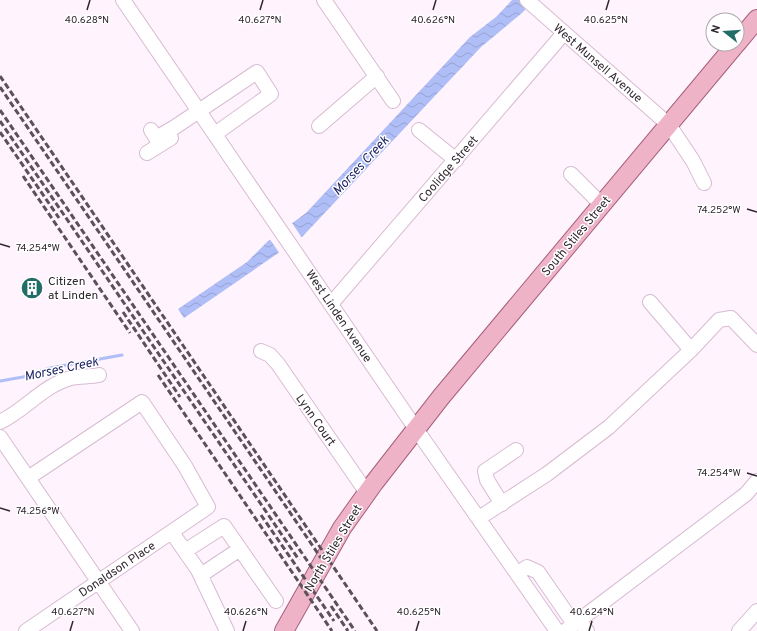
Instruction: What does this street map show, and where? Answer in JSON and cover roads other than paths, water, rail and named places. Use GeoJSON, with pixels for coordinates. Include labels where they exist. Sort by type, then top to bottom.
{"type":"FeatureCollection","features":[{"type":"Feature","properties":{"kind":"main road","name":"South Stiles Street"},"geometry":{"type":"LineString","coordinates":[[745,34],[757,19]]}},
{"type":"Feature","properties":{"kind":"main road","name":"South Stiles Street"},"geometry":{"type":"LineString","coordinates":[[416,429],[602,204],[730,52]]}},
{"type":"Feature","properties":{"kind":"main road","name":"North Stiles Street"},"geometry":{"type":"LineString","coordinates":[[284,631],[342,528],[416,429]]}},
{"type":"Feature","properties":{"kind":"street","name":"West Linden Avenue"},"geometry":{"type":"LineString","coordinates":[[123,0],[416,429],[557,631]]}},
{"type":"Feature","properties":{"kind":"street"},"geometry":{"type":"LineString","coordinates":[[324,0],[393,101]]}},
{"type":"Feature","properties":{"kind":"street","name":"West Munsell Avenue"},"geometry":{"type":"LineString","coordinates":[[530,3],[669,125],[693,161],[704,183]]}},
{"type":"Feature","properties":{"kind":"street","name":"Coolidge Street"},"geometry":{"type":"LineString","coordinates":[[331,304],[564,33]]}},
{"type":"Feature","properties":{"kind":"street"},"geometry":{"type":"LineString","coordinates":[[147,153],[257,72],[271,94],[215,134]]}},
{"type":"Feature","properties":{"kind":"street"},"geometry":{"type":"LineString","coordinates":[[319,126],[377,76]]}},
{"type":"Feature","properties":{"kind":"street"},"geometry":{"type":"LineString","coordinates":[[151,130],[156,138],[201,114]]}},
{"type":"Feature","properties":{"kind":"street"},"geometry":{"type":"LineString","coordinates":[[419,130],[456,160]]}},
{"type":"Feature","properties":{"kind":"street"},"geometry":{"type":"LineString","coordinates":[[571,174],[602,204]]}},
{"type":"Feature","properties":{"kind":"street"},"geometry":{"type":"LineString","coordinates":[[650,302],[691,350]]}},
{"type":"Feature","properties":{"kind":"street"},"geometry":{"type":"LineString","coordinates":[[479,518],[547,474],[609,427],[691,350],[719,320],[731,318],[757,346]]}},
{"type":"Feature","properties":{"kind":"street","name":"Lynn Court"},"geometry":{"type":"LineString","coordinates":[[261,351],[270,355],[278,364],[367,493]]}},
{"type":"Feature","properties":{"kind":"street"},"geometry":{"type":"LineString","coordinates":[[0,422],[11,417],[27,403],[59,383],[73,378],[99,375]]}},
{"type":"Feature","properties":{"kind":"street","name":"Donaldson Place"},"geometry":{"type":"LineString","coordinates":[[26,631],[208,507],[185,466],[142,402],[28,478]]}},
{"type":"Feature","properties":{"kind":"street"},"geometry":{"type":"LineString","coordinates":[[1,441],[28,478],[132,631]]}},
{"type":"Feature","properties":{"kind":"street"},"geometry":{"type":"LineString","coordinates":[[502,504],[487,480],[485,471],[516,450]]}},
{"type":"Feature","properties":{"kind":"street"},"geometry":{"type":"LineString","coordinates":[[517,574],[527,567],[538,572],[576,627],[746,494],[757,482]]}},
{"type":"Feature","properties":{"kind":"street"},"geometry":{"type":"LineString","coordinates":[[185,551],[224,526],[276,601]]}},
{"type":"Feature","properties":{"kind":"street"},"geometry":{"type":"LineString","coordinates":[[175,530],[175,537],[201,575],[227,631]]}},
{"type":"Feature","properties":{"kind":"street"},"geometry":{"type":"LineString","coordinates":[[201,575],[240,549]]}},
{"type":"Feature","properties":{"kind":"street"},"geometry":{"type":"LineString","coordinates":[[739,631],[757,611]]}},
{"type":"Feature","properties":{"kind":"water"},"geometry":{"type":"Polygon","coordinates":[[[512,0],[534,0],[522,13],[481,47],[303,236],[184,318],[178,309],[247,262],[268,241],[306,213],[470,37],[496,17],[512,0]]]}},
{"type":"Feature","properties":{"kind":"waterway","name":"Morses Creek"},"geometry":{"type":"LineString","coordinates":[[0,381],[23,377],[50,368],[122,355]]}},
{"type":"Feature","properties":{"kind":"railway"},"geometry":{"type":"LineString","coordinates":[[0,76],[377,631]]}},
{"type":"Feature","properties":{"kind":"railway"},"geometry":{"type":"LineString","coordinates":[[0,87],[321,558]]}},
{"type":"Feature","properties":{"kind":"railway"},"geometry":{"type":"LineString","coordinates":[[0,110],[355,631]]}},
{"type":"Feature","properties":{"kind":"railway"},"geometry":{"type":"LineString","coordinates":[[0,121],[299,560]]}},
{"type":"Feature","properties":{"kind":"railway"},"geometry":{"type":"LineString","coordinates":[[0,132],[59,218]]}},
{"type":"Feature","properties":{"kind":"railway"},"geometry":{"type":"LineString","coordinates":[[23,176],[130,333]]}},
{"type":"Feature","properties":{"kind":"railway"},"geometry":{"type":"LineString","coordinates":[[123,312],[180,397]]}},
{"type":"Feature","properties":{"kind":"railway"},"geometry":{"type":"LineString","coordinates":[[158,375],[332,631]]}},
{"type":"Feature","properties":{"kind":"railway"},"geometry":{"type":"LineString","coordinates":[[261,515],[334,621]]}},
{"type":"Feature","properties":{"kind":"railway"},"geometry":{"type":"LineString","coordinates":[[331,606],[348,631]]}},
{"type":"Feature","properties":{"kind":"place","name":"Citizen at Linden"},"geometry":{"type":"Point","coordinates":[32,288]}}]}
